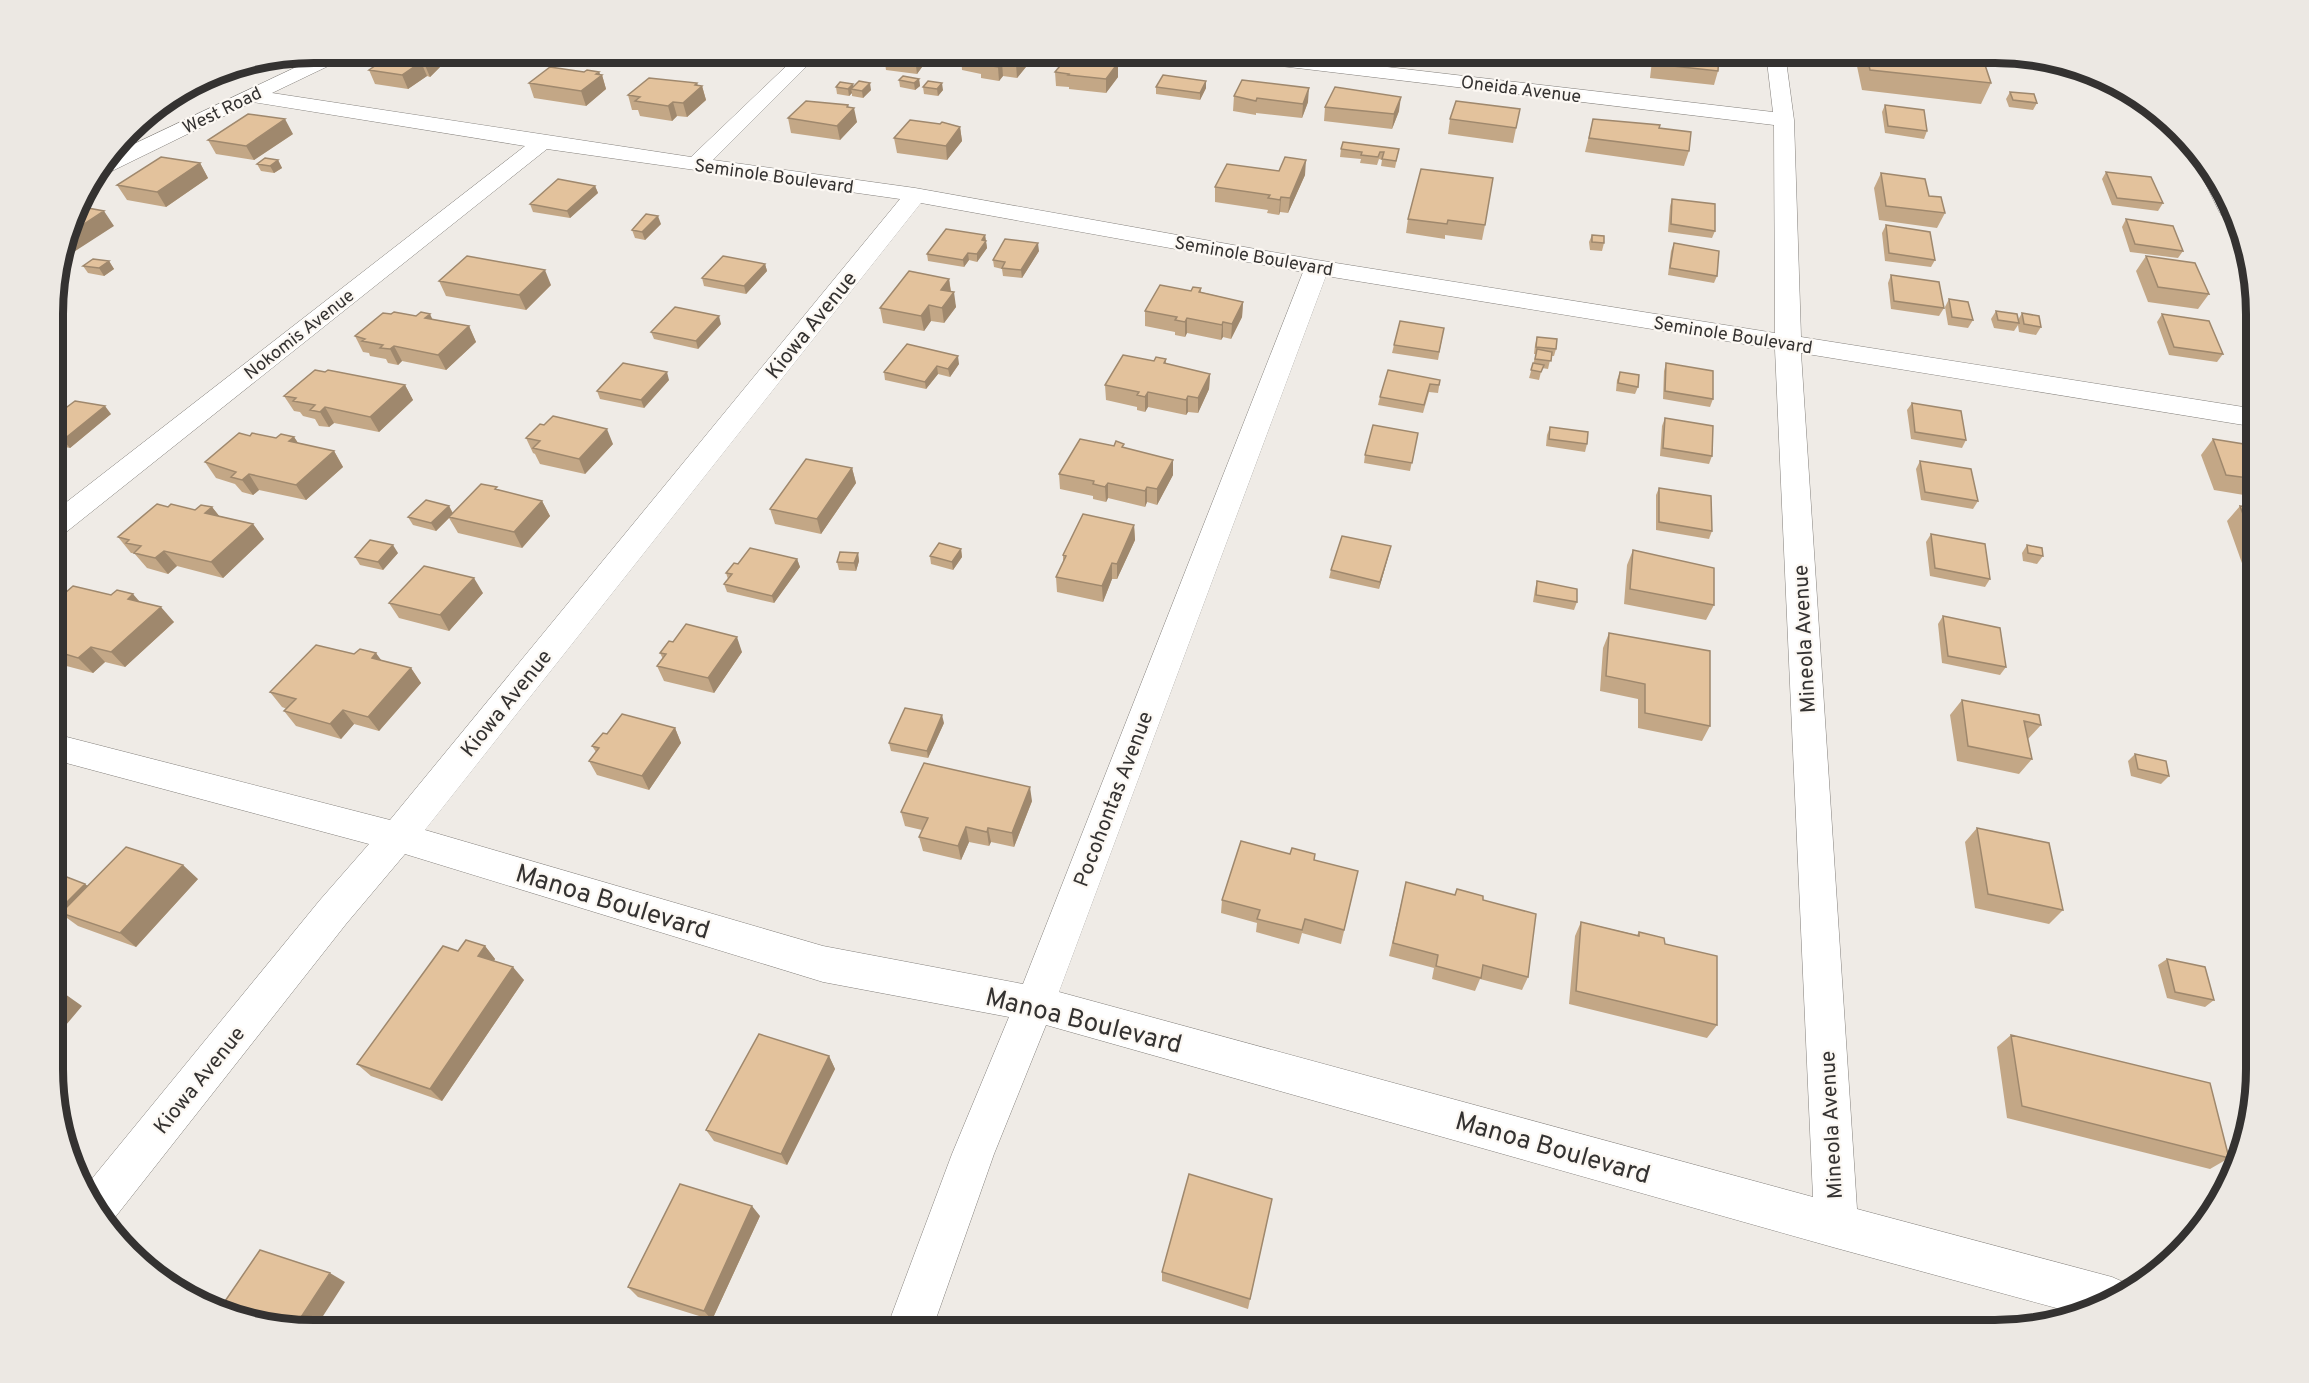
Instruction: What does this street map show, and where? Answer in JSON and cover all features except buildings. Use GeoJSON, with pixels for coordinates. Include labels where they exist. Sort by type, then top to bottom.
{"type":"FeatureCollection","features":[{"type":"Feature","properties":{"kind":"street","name":"West Road"},"geometry":{"type":"LineString","coordinates":[[115,161],[318,63]]}},
{"type":"Feature","properties":{"kind":"street"},"geometry":{"type":"LineString","coordinates":[[695,165],[801,63]]}},
{"type":"Feature","properties":{"kind":"street","name":"Oneida Avenue"},"geometry":{"type":"LineString","coordinates":[[1313,63],[1784,120]]}},
{"type":"Feature","properties":{"kind":"street","name":"Mineola Avenue"},"geometry":{"type":"LineString","coordinates":[[1777,63],[1784,120],[1788,344],[1836,1226]]}},
{"type":"Feature","properties":{"kind":"street","name":"Seminole Boulevard"},"geometry":{"type":"LineString","coordinates":[[251,96],[695,165],[915,195],[1317,267],[2246,416]]}},
{"type":"Feature","properties":{"kind":"street","name":"Nokomis Avenue"},"geometry":{"type":"LineString","coordinates":[[63,520],[543,142]]}},
{"type":"Feature","properties":{"kind":"street","name":"Kiowa Avenue"},"geometry":{"type":"LineString","coordinates":[[101,1201],[915,195]]}},
{"type":"Feature","properties":{"kind":"street","name":"Pocohontas Avenue"},"geometry":{"type":"LineString","coordinates":[[913,1320],[973,1154],[1035,1004],[1317,267]]}},
{"type":"Feature","properties":{"kind":"street","name":"Manoa Boulevard"},"geometry":{"type":"LineString","coordinates":[[63,749],[398,837],[823,964],[1035,1004],[2100,1297]]}}]}
